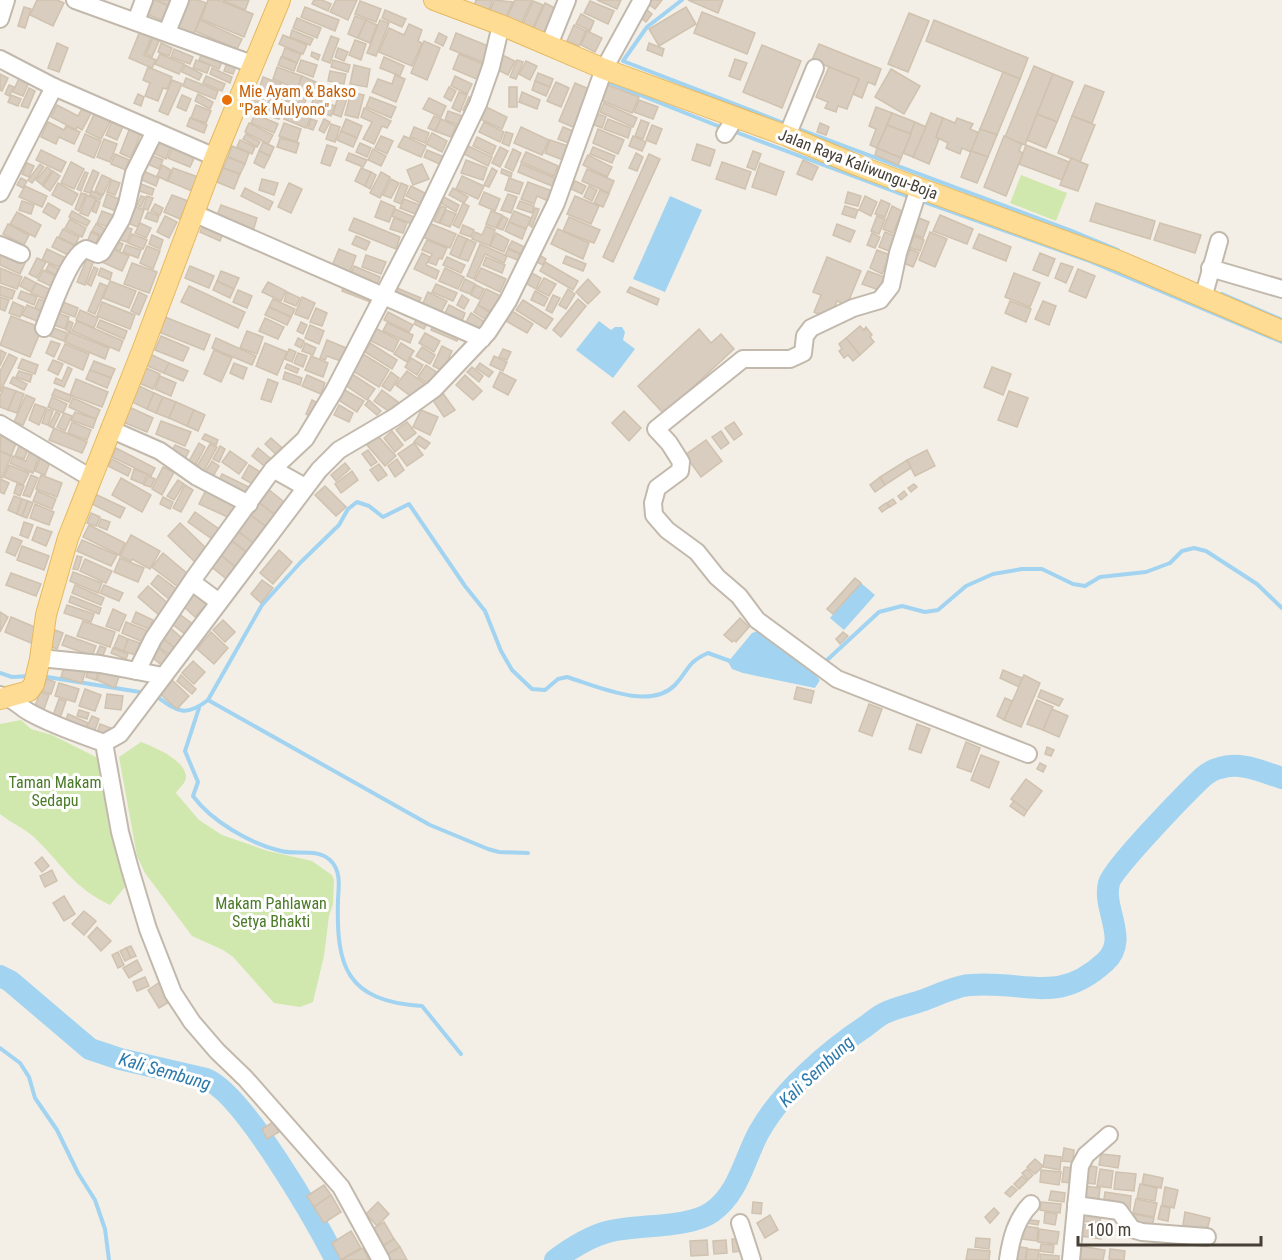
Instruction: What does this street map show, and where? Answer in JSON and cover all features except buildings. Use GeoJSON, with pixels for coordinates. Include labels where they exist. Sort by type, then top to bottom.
{"type":"FeatureCollection","features":[{"type":"Feature","properties":{"kind":"main road"},"geometry":{"type":"LineString","coordinates":[[2,697],[29,691],[34,684],[46,615],[68,538],[215,157],[280,0]]}},
{"type":"Feature","properties":{"kind":"main road","name":"Jalan Raya Kaliwungu-Boja"},"geometry":{"type":"LineString","coordinates":[[434,0],[604,69],[787,136],[919,188],[1204,291],[1282,331]]}},
{"type":"Feature","properties":{"kind":"street"},"geometry":{"type":"LineString","coordinates":[[0,19],[6,0]]}},
{"type":"Feature","properties":{"kind":"street"},"geometry":{"type":"LineString","coordinates":[[75,0],[252,64]]}},
{"type":"Feature","properties":{"kind":"street"},"geometry":{"type":"LineString","coordinates":[[136,21],[144,0]]}},
{"type":"Feature","properties":{"kind":"street"},"geometry":{"type":"LineString","coordinates":[[167,32],[180,0]]}},
{"type":"Feature","properties":{"kind":"street"},"geometry":{"type":"LineString","coordinates":[[549,45],[567,0]]}},
{"type":"Feature","properties":{"kind":"street"},"geometry":{"type":"LineString","coordinates":[[104,743],[120,734],[305,487],[339,450],[395,417],[434,389],[482,339],[508,301],[556,203],[604,69],[642,0]]}},
{"type":"Feature","properties":{"kind":"street"},"geometry":{"type":"LineString","coordinates":[[137,671],[153,639],[196,576],[273,470],[305,439],[334,391],[452,162],[478,104],[491,67],[501,26]]}},
{"type":"Feature","properties":{"kind":"street"},"geometry":{"type":"LineString","coordinates":[[0,59],[54,87],[215,157]]}},
{"type":"Feature","properties":{"kind":"street"},"geometry":{"type":"LineString","coordinates":[[787,136],[815,68]]}},
{"type":"Feature","properties":{"kind":"street"},"geometry":{"type":"LineString","coordinates":[[0,193],[54,87]]}},
{"type":"Feature","properties":{"kind":"street"},"geometry":{"type":"LineString","coordinates":[[725,134],[736,117]]}},
{"type":"Feature","properties":{"kind":"street"},"geometry":{"type":"LineString","coordinates":[[44,328],[69,269],[80,252],[86,249],[100,254],[121,220],[134,172],[155,131]]}},
{"type":"Feature","properties":{"kind":"street"},"geometry":{"type":"LineString","coordinates":[[919,188],[898,254],[891,286],[880,300],[853,308],[811,328],[805,336],[803,353],[790,359],[743,359],[656,429],[669,443],[681,462],[680,471],[657,488],[653,503],[654,515],[667,530],[697,552],[717,577],[739,596],[757,620],[837,679],[1028,754]]}},
{"type":"Feature","properties":{"kind":"street"},"geometry":{"type":"LineString","coordinates":[[193,213],[482,339]]}},
{"type":"Feature","properties":{"kind":"street"},"geometry":{"type":"LineString","coordinates":[[1204,291],[1220,241]]}},
{"type":"Feature","properties":{"kind":"street"},"geometry":{"type":"LineString","coordinates":[[0,244],[21,254]]}},
{"type":"Feature","properties":{"kind":"street"},"geometry":{"type":"LineString","coordinates":[[1210,268],[1282,289]]}},
{"type":"Feature","properties":{"kind":"street"},"geometry":{"type":"LineString","coordinates":[[0,424],[91,477]]}},
{"type":"Feature","properties":{"kind":"street"},"geometry":{"type":"LineString","coordinates":[[110,429],[160,452],[197,477],[249,504]]}},
{"type":"Feature","properties":{"kind":"street"},"geometry":{"type":"LineString","coordinates":[[273,470],[305,487]]}},
{"type":"Feature","properties":{"kind":"street"},"geometry":{"type":"LineString","coordinates":[[196,576],[219,602]]}},
{"type":"Feature","properties":{"kind":"street"},"geometry":{"type":"LineString","coordinates":[[40,658],[100,664],[137,671],[161,679]]}},
{"type":"Feature","properties":{"kind":"street"},"geometry":{"type":"LineString","coordinates":[[2,697],[28,711],[104,743]]}},
{"type":"Feature","properties":{"kind":"street"},"geometry":{"type":"LineString","coordinates":[[104,743],[120,832],[130,869],[148,929],[173,993],[192,1022],[217,1052],[245,1078],[341,1187],[381,1260]]}},
{"type":"Feature","properties":{"kind":"street"},"geometry":{"type":"LineString","coordinates":[[1071,1260],[1078,1176],[1082,1162],[1092,1149],[1109,1135]]}},
{"type":"Feature","properties":{"kind":"street"},"geometry":{"type":"LineString","coordinates":[[1008,1260],[1013,1235],[1021,1215],[1031,1204]]}},
{"type":"Feature","properties":{"kind":"street"},"geometry":{"type":"LineString","coordinates":[[1076,1205],[1119,1211],[1132,1229],[1142,1232],[1207,1237]]}},
{"type":"Feature","properties":{"kind":"street"},"geometry":{"type":"LineString","coordinates":[[740,1223],[752,1260]]}},
{"type":"Feature","properties":{"kind":"green space"},"geometry":{"type":"Polygon","coordinates":[[[1021,175],[1067,193],[1056,221],[1010,203],[1021,175]]]}},
{"type":"Feature","properties":{"kind":"green space","name":"Taman Makam Sedapu"},"geometry":{"type":"Polygon","coordinates":[[[21,720],[31,729],[52,735],[98,758],[125,887],[110,905],[78,884],[34,837],[0,814],[0,724],[21,720]]]}},
{"type":"Feature","properties":{"kind":"green space","name":"Makam Pahlawan Setya Bhakti"},"geometry":{"type":"Polygon","coordinates":[[[141,742],[168,755],[181,765],[186,779],[176,793],[199,820],[222,835],[268,851],[312,861],[332,875],[334,880],[333,904],[313,1002],[300,1007],[274,1003],[233,957],[192,936],[145,873],[137,856],[119,757],[141,742]]]}},
{"type":"Feature","properties":{"kind":"water"},"geometry":{"type":"Polygon","coordinates":[[[670,196],[702,210],[665,292],[633,279],[670,196]]]}},
{"type":"Feature","properties":{"kind":"water"},"geometry":{"type":"Polygon","coordinates":[[[599,321],[611,330],[615,327],[622,327],[625,332],[623,340],[635,349],[613,378],[576,350],[599,321]]]}},
{"type":"Feature","properties":{"kind":"water"},"geometry":{"type":"Polygon","coordinates":[[[861,583],[875,595],[844,630],[830,618],[861,583]]]}},
{"type":"Feature","properties":{"kind":"water"},"geometry":{"type":"Polygon","coordinates":[[[758,631],[791,653],[814,673],[820,680],[815,688],[732,669],[728,662],[752,633],[758,631]]]}},
{"type":"Feature","properties":{"kind":"waterway"},"geometry":{"type":"LineString","coordinates":[[682,0],[647,27],[623,61],[786,124]]}},
{"type":"Feature","properties":{"kind":"waterway"},"geometry":{"type":"LineString","coordinates":[[605,81],[723,128]]}},
{"type":"Feature","properties":{"kind":"waterway"},"geometry":{"type":"LineString","coordinates":[[796,128],[1118,250]]}},
{"type":"Feature","properties":{"kind":"waterway"},"geometry":{"type":"LineString","coordinates":[[733,131],[912,198]]}},
{"type":"Feature","properties":{"kind":"waterway"},"geometry":{"type":"LineString","coordinates":[[919,200],[1087,260],[1282,342]]}},
{"type":"Feature","properties":{"kind":"waterway"},"geometry":{"type":"LineString","coordinates":[[1222,294],[1282,320]]}},
{"type":"Feature","properties":{"kind":"waterway"},"geometry":{"type":"LineString","coordinates":[[156,696],[176,709],[187,711],[208,700],[262,605],[339,525],[348,509],[357,502],[369,506],[383,517],[409,504],[465,586],[485,611],[501,651],[512,670],[532,689],[545,690],[558,679],[567,677],[622,694],[652,696],[675,685],[692,663],[708,653],[730,661]]}},
{"type":"Feature","properties":{"kind":"waterway"},"geometry":{"type":"LineString","coordinates":[[825,662],[879,612],[902,606],[925,612],[938,610],[966,586],[993,574],[1022,569],[1042,569],[1073,584],[1085,586],[1100,577],[1146,572],[1170,563],[1182,551],[1194,548],[1206,551],[1257,584],[1282,608]]}},
{"type":"Feature","properties":{"kind":"waterway"},"geometry":{"type":"LineString","coordinates":[[0,673],[12,677],[31,676]]}},
{"type":"Feature","properties":{"kind":"waterway"},"geometry":{"type":"LineString","coordinates":[[41,676],[146,693]]}},
{"type":"Feature","properties":{"kind":"waterway"},"geometry":{"type":"LineString","coordinates":[[208,700],[430,825],[488,849],[499,852],[528,853]]}},
{"type":"Feature","properties":{"kind":"waterway"},"geometry":{"type":"LineString","coordinates":[[199,708],[185,751],[198,782],[193,796],[221,823],[257,843],[281,851],[319,854],[330,860],[336,868],[338,878],[340,944],[351,976],[361,988],[377,997],[396,1003],[422,1006],[461,1054]]}},
{"type":"Feature","properties":{"kind":"waterway","name":"Kali Sembung"},"geometry":{"type":"LineString","coordinates":[[555,1260],[586,1240],[600,1234],[676,1224],[712,1212],[729,1195],[759,1132],[780,1102],[821,1060],[884,1013],[964,986],[990,984],[1056,987],[1072,983],[1088,975],[1105,962],[1115,944],[1108,893],[1113,875],[1182,798],[1207,774],[1228,766],[1251,768],[1282,778]]}},
{"type":"Feature","properties":{"kind":"waterway","name":"Kali Sembung"},"geometry":{"type":"LineString","coordinates":[[0,976],[10,981],[90,1049],[120,1059],[206,1079],[221,1089],[258,1132],[277,1160],[336,1260]]}},
{"type":"Feature","properties":{"kind":"waterway"},"geometry":{"type":"LineString","coordinates":[[0,1048],[20,1063],[29,1077],[35,1098],[57,1130],[78,1173],[95,1200],[105,1229],[109,1260]]}},
{"type":"Feature","properties":{"kind":"place","name":"Mie Ayam & Bakso \"Pak Mulyono\""},"geometry":{"type":"Point","coordinates":[227,100]}}]}
